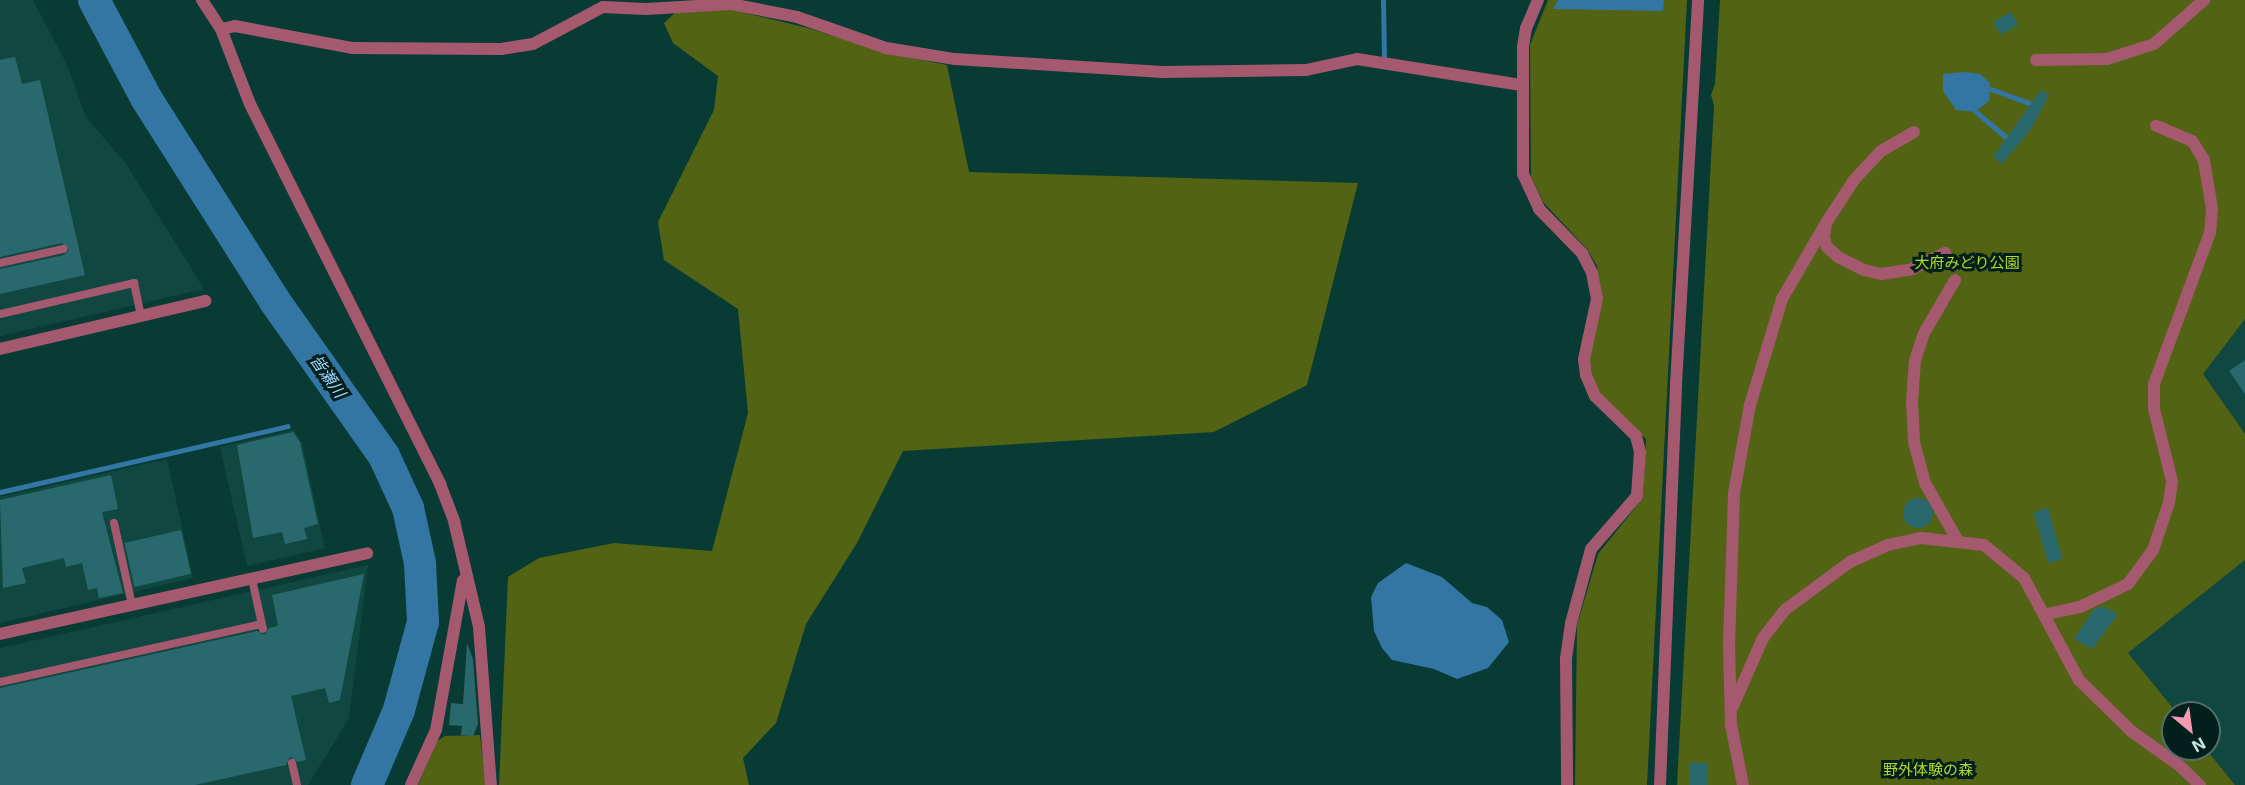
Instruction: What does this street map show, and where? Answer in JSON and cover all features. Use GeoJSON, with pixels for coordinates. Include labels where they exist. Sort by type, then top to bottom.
{"type":"FeatureCollection","features":[{"type":"Feature","properties":{"kind":"street"},"geometry":{"type":"LineString","coordinates":[[202,0],[221,29],[250,104],[440,484],[454,521],[464,576],[479,627],[491,785]]}},
{"type":"Feature","properties":{"kind":"street"},"geometry":{"type":"LineString","coordinates":[[1538,0],[1526,28],[1521,85],[1523,174],[1529,193],[1582,253],[1592,273],[1597,299],[1584,359],[1586,375],[1595,396],[1635,436],[1640,452],[1637,496],[1591,549],[1571,623],[1566,658],[1567,785]]}},
{"type":"Feature","properties":{"kind":"street"},"geometry":{"type":"LineString","coordinates":[[1660,785],[1676,384],[1698,0]]}},
{"type":"Feature","properties":{"kind":"street"},"geometry":{"type":"LineString","coordinates":[[2036,60],[2107,59],[2154,44],[2204,0]]}},
{"type":"Feature","properties":{"kind":"street"},"geometry":{"type":"LineString","coordinates":[[221,29],[235,26],[352,48],[501,49],[533,44],[603,7],[646,9],[731,4],[797,17],[886,48],[955,59],[1163,72],[1306,70],[1357,59],[1521,85]]}},
{"type":"Feature","properties":{"kind":"street"},"geometry":{"type":"LineString","coordinates":[[2046,614],[2080,607],[2128,584],[2154,550],[2169,503],[2169,458],[2154,409],[2154,384],[2210,233],[2212,209],[2204,160],[2192,141],[2156,126]]}},
{"type":"Feature","properties":{"kind":"street"},"geometry":{"type":"LineString","coordinates":[[1743,785],[1731,725],[1733,706],[1729,645],[1734,492],[1750,405],[1782,299],[1826,224],[1866,167],[1890,145],[1914,132]]}},
{"type":"Feature","properties":{"kind":"street"},"geometry":{"type":"LineString","coordinates":[[1826,224],[1827,247],[1864,270],[1896,273],[1930,263],[1945,253]]}},
{"type":"Feature","properties":{"kind":"street"},"geometry":{"type":"LineString","coordinates":[[1955,280],[1921,342],[1915,360],[1912,402],[1914,442],[1925,483],[1958,541]]}},
{"type":"Feature","properties":{"kind":"street"},"geometry":{"type":"LineString","coordinates":[[0,349],[205,301]]}},
{"type":"Feature","properties":{"kind":"street"},"geometry":{"type":"LineString","coordinates":[[1733,706],[1763,638],[1806,591],[1850,562],[1888,545],[1921,538],[1984,545],[2024,578],[2046,614],[2079,680],[2132,731],[2200,785]]}},
{"type":"Feature","properties":{"kind":"street"},"geometry":{"type":"LineString","coordinates":[[0,634],[367,553]]}},
{"type":"Feature","properties":{"kind":"street"},"geometry":{"type":"LineString","coordinates":[[411,785],[436,730],[464,576]]}},
{"type":"Feature","properties":{"kind":"lane"},"geometry":{"type":"LineString","coordinates":[[0,263],[63,249]]}},
{"type":"Feature","properties":{"kind":"lane"},"geometry":{"type":"LineString","coordinates":[[0,314],[134,283],[141,316]]}},
{"type":"Feature","properties":{"kind":"lane"},"geometry":{"type":"LineString","coordinates":[[114,523],[132,605]]}},
{"type":"Feature","properties":{"kind":"lane"},"geometry":{"type":"LineString","coordinates":[[0,682],[262,626],[252,579]]}},
{"type":"Feature","properties":{"kind":"lane"},"geometry":{"type":"LineString","coordinates":[[292,763],[297,785]]}},
{"type":"Feature","properties":{"kind":"shaded area"},"geometry":{"type":"Polygon","coordinates":[[[0,0],[33,0],[66,63],[86,117],[126,164],[204,289],[0,336],[0,0]]]}},
{"type":"Feature","properties":{"kind":"shaded area"},"geometry":{"type":"Polygon","coordinates":[[[1558,0],[1664,0],[1663,11],[1553,9],[1558,0]]]}},
{"type":"Feature","properties":{"kind":"shaded area"},"geometry":{"type":"Polygon","coordinates":[[[1965,72],[1980,74],[1990,83],[1989,101],[1975,112],[1956,110],[1943,91],[1943,74],[1965,72]]]}},
{"type":"Feature","properties":{"kind":"shaded area"},"geometry":{"type":"Polygon","coordinates":[[[2245,319],[2245,434],[2202,374],[2245,319]]]}},
{"type":"Feature","properties":{"kind":"shaded area"},"geometry":{"type":"Polygon","coordinates":[[[294,430],[302,443],[325,548],[247,566],[220,447],[294,430]]]}},
{"type":"Feature","properties":{"kind":"shaded area"},"geometry":{"type":"Polygon","coordinates":[[[167,459],[193,578],[0,623],[0,497],[167,459]]]}},
{"type":"Feature","properties":{"kind":"shaded area"},"geometry":{"type":"Polygon","coordinates":[[[2245,560],[2245,785],[2235,785],[2216,761],[2221,761],[2221,701],[2167,701],[2128,653],[2245,560]]]}},
{"type":"Feature","properties":{"kind":"shaded area"},"geometry":{"type":"Polygon","coordinates":[[[1406,563],[1442,577],[1472,603],[1487,607],[1502,620],[1509,642],[1488,668],[1457,679],[1434,669],[1392,660],[1382,648],[1374,631],[1371,597],[1378,583],[1406,563]]]}},
{"type":"Feature","properties":{"kind":"shaded area"},"geometry":{"type":"Polygon","coordinates":[[[368,565],[349,718],[308,785],[0,785],[0,648],[368,565]]]}},
{"type":"Feature","properties":{"kind":"green space"},"geometry":{"type":"Polygon","coordinates":[[[1548,0],[1687,0],[1647,785],[1575,785],[1577,625],[1598,554],[1643,498],[1646,439],[1597,391],[1588,357],[1602,298],[1597,266],[1587,249],[1543,202],[1531,177],[1530,45],[1548,0]]]}},
{"type":"Feature","properties":{"kind":"green space","name":"大府みどり公園"},"geometry":{"type":"Polygon","coordinates":[[[1720,0],[2245,0],[2245,319],[2203,374],[2245,434],[2245,560],[2128,653],[2167,701],[2161,701],[2161,761],[2216,761],[2235,785],[1677,785],[1714,105],[1711,95],[1715,84],[1720,0]]]}},
{"type":"Feature","properties":{"kind":"green space"},"geometry":{"type":"Polygon","coordinates":[[[678,10],[733,10],[808,28],[887,53],[947,65],[969,172],[1358,183],[1307,385],[1214,432],[903,451],[857,543],[806,624],[776,723],[743,758],[749,785],[499,785],[508,577],[539,558],[614,543],[712,551],[748,413],[738,309],[664,260],[658,222],[714,110],[718,76],[673,43],[664,23],[678,10]]]}},
{"type":"Feature","properties":{"kind":"green space"},"geometry":{"type":"Polygon","coordinates":[[[480,735],[486,785],[418,785],[437,741],[445,736],[480,735]]]}},
{"type":"Feature","properties":{"kind":"building"},"geometry":{"type":"Polygon","coordinates":[[[2011,12],[2018,25],[2000,35],[1993,21],[2011,12]]]}},
{"type":"Feature","properties":{"kind":"building"},"geometry":{"type":"Polygon","coordinates":[[[15,57],[22,84],[40,80],[85,275],[0,294],[0,269],[64,255],[69,250],[62,243],[0,257],[0,60],[15,57]]]}},
{"type":"Feature","properties":{"kind":"building"},"geometry":{"type":"Polygon","coordinates":[[[2041,90],[2049,95],[2031,129],[2002,164],[1993,157],[2041,90]]]}},
{"type":"Feature","properties":{"kind":"building"},"geometry":{"type":"Polygon","coordinates":[[[2245,360],[2245,394],[2229,371],[2245,360]]]}},
{"type":"Feature","properties":{"kind":"building"},"geometry":{"type":"Polygon","coordinates":[[[293,432],[300,442],[318,524],[304,528],[307,539],[285,544],[282,532],[253,538],[237,445],[293,432]]]}},
{"type":"Feature","properties":{"kind":"building"},"geometry":{"type":"Polygon","coordinates":[[[111,475],[118,509],[102,512],[123,593],[99,598],[97,588],[88,590],[82,563],[66,567],[64,558],[22,568],[26,583],[3,588],[0,500],[111,475]]]}},
{"type":"Feature","properties":{"kind":"building"},"geometry":{"type":"Polygon","coordinates":[[[1918,498],[1929,502],[1933,513],[1929,524],[1918,528],[1907,524],[1903,513],[1907,502],[1918,498]]]}},
{"type":"Feature","properties":{"kind":"building"},"geometry":{"type":"Polygon","coordinates":[[[2048,508],[2063,559],[2048,563],[2034,512],[2048,508]]]}},
{"type":"Feature","properties":{"kind":"building"},"geometry":{"type":"Polygon","coordinates":[[[181,530],[191,574],[135,587],[124,543],[181,530]]]}},
{"type":"Feature","properties":{"kind":"building"},"geometry":{"type":"Polygon","coordinates":[[[364,574],[340,700],[329,703],[325,688],[291,696],[306,760],[298,762],[290,757],[286,765],[195,785],[0,785],[0,688],[257,631],[265,635],[269,628],[278,626],[272,595],[364,574]]]}},
{"type":"Feature","properties":{"kind":"building"},"geometry":{"type":"Polygon","coordinates":[[[2102,606],[2118,614],[2092,649],[2074,639],[2093,610],[2102,606]]]}},
{"type":"Feature","properties":{"kind":"building"},"geometry":{"type":"Polygon","coordinates":[[[467,643],[473,659],[478,724],[473,736],[461,735],[462,726],[449,725],[451,703],[463,704],[467,643]]]}},
{"type":"Feature","properties":{"kind":"building"},"geometry":{"type":"Polygon","coordinates":[[[1689,763],[1707,763],[1707,785],[1689,785],[1689,763]]]}},
{"type":"Feature","properties":{"kind":"waterway","name":"皆瀬川"},"geometry":{"type":"LineString","coordinates":[[94,0],[146,98],[274,300],[384,456],[408,508],[420,563],[423,622],[399,710],[367,785]]}},
{"type":"Feature","properties":{"kind":"waterway"},"geometry":{"type":"LineString","coordinates":[[1383,0],[1384,57]]}},
{"type":"Feature","properties":{"kind":"waterway"},"geometry":{"type":"LineString","coordinates":[[1991,89],[2029,103]]}},
{"type":"Feature","properties":{"kind":"waterway"},"geometry":{"type":"LineString","coordinates":[[1976,112],[2007,138]]}},
{"type":"Feature","properties":{"kind":"waterway"},"geometry":{"type":"LineString","coordinates":[[0,492],[288,426]]}},
{"type":"Feature","properties":{"kind":"park label","name":"野外体験の森"},"geometry":{"type":"Point","coordinates":[1928,770]}}]}
